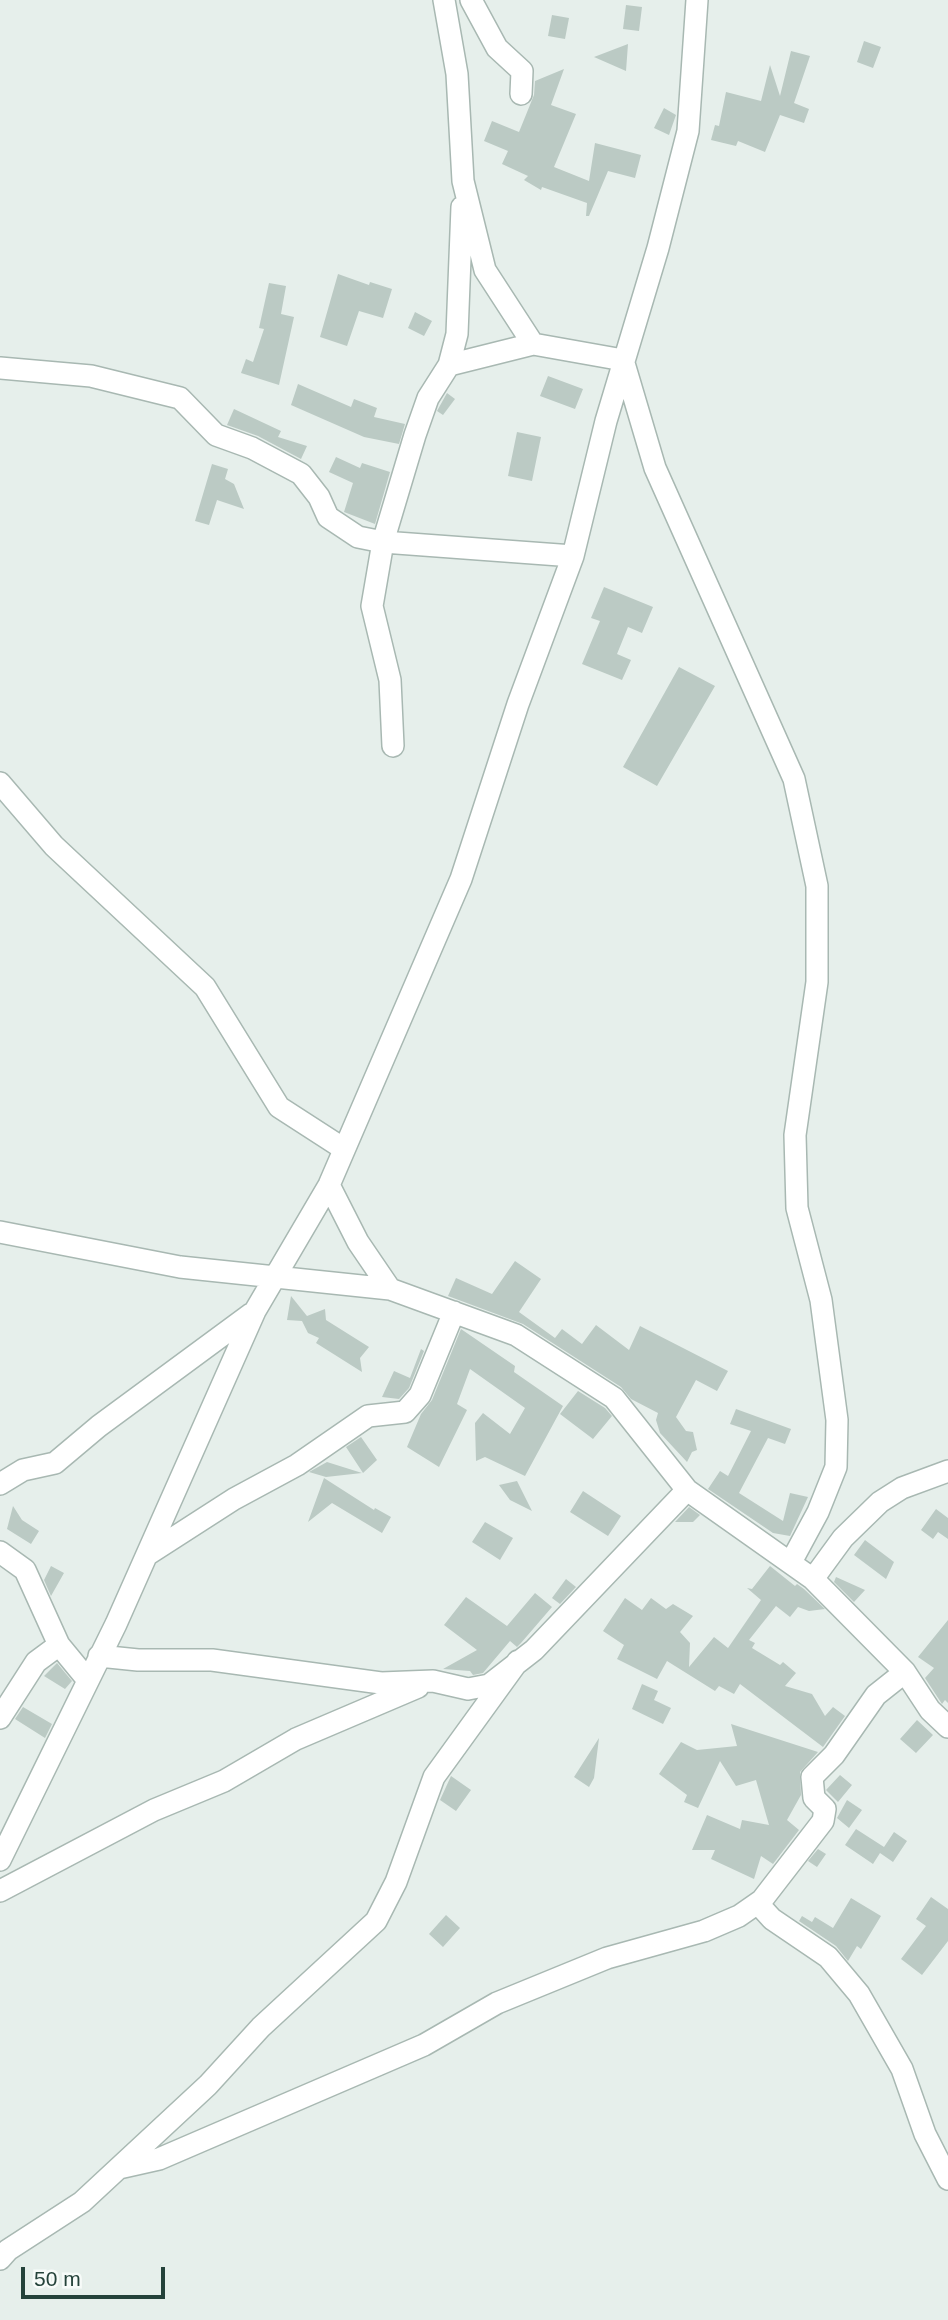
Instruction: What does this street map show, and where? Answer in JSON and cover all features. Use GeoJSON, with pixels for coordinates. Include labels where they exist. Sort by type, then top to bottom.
{"type":"FeatureCollection","features":[{"type":"Feature","properties":{"kind":"street"},"geometry":{"type":"LineString","coordinates":[[393,746],[390,680],[372,606],[383,542],[428,398],[449,365],[457,334],[463,181],[457,74],[444,0]]}},
{"type":"Feature","properties":{"kind":"street"},"geometry":{"type":"LineString","coordinates":[[471,0],[497,48],[522,71],[521,94]]}},
{"type":"Feature","properties":{"kind":"street"},"geometry":{"type":"LineString","coordinates":[[0,1860],[147,1555],[255,1311],[329,1185],[461,878],[518,704],[573,556],[623,360],[649,281],[688,131],[697,0]]}},
{"type":"Feature","properties":{"kind":"street"},"geometry":{"type":"LineString","coordinates":[[463,181],[485,270],[533,344]]}},
{"type":"Feature","properties":{"kind":"street"},"geometry":{"type":"LineString","coordinates":[[449,365],[533,344],[623,360]]}},
{"type":"Feature","properties":{"kind":"street"},"geometry":{"type":"LineString","coordinates":[[623,360],[654,468],[794,779],[817,886],[817,982],[795,1135],[797,1208],[821,1300],[838,1420],[836,1467],[818,1512],[791,1562]]}},
{"type":"Feature","properties":{"kind":"street"},"geometry":{"type":"LineString","coordinates":[[0,368],[91,376],[180,398],[216,435],[252,448],[301,474],[319,496],[328,517],[358,537],[383,542],[573,556]]}},
{"type":"Feature","properties":{"kind":"street"},"geometry":{"type":"LineString","coordinates":[[0,783],[54,846],[205,987],[279,1107],[344,1149]]}},
{"type":"Feature","properties":{"kind":"street"},"geometry":{"type":"LineString","coordinates":[[329,1185],[358,1242],[390,1289]]}},
{"type":"Feature","properties":{"kind":"street"},"geometry":{"type":"LineString","coordinates":[[0,1232],[180,1267],[390,1289],[516,1335],[614,1398],[687,1490],[813,1579],[905,1672],[930,1710],[948,1727]]}},
{"type":"Feature","properties":{"kind":"street"},"geometry":{"type":"LineString","coordinates":[[0,1484],[23,1470],[55,1463],[255,1311]]}},
{"type":"Feature","properties":{"kind":"street"},"geometry":{"type":"LineString","coordinates":[[147,1555],[234,1499],[297,1465],[368,1416],[405,1412],[420,1395],[454,1312]]}},
{"type":"Feature","properties":{"kind":"street"},"geometry":{"type":"LineString","coordinates":[[813,1579],[843,1538],[880,1502],[902,1488],[948,1471]]}},
{"type":"Feature","properties":{"kind":"street"},"geometry":{"type":"LineString","coordinates":[[99,1656],[138,1660],[212,1660],[381,1683],[433,1681],[468,1689],[489,1685],[534,1650],[608,1576],[687,1490]]}},
{"type":"Feature","properties":{"kind":"street"},"geometry":{"type":"LineString","coordinates":[[0,1552],[25,1570],[59,1645],[87,1679]]}},
{"type":"Feature","properties":{"kind":"street"},"geometry":{"type":"LineString","coordinates":[[0,1718],[36,1662],[59,1645]]}},
{"type":"Feature","properties":{"kind":"street"},"geometry":{"type":"LineString","coordinates":[[0,2259],[8,2250],[82,2202],[208,2085],[261,2027],[376,1921],[396,1882],[434,1777],[518,1661]]}},
{"type":"Feature","properties":{"kind":"street"},"geometry":{"type":"LineString","coordinates":[[119,2168],[159,2159],[424,2045],[497,2003],[607,1958],[704,1931],[739,1916],[762,1900],[823,1821],[825,1809],[814,1798],[812,1777],[834,1755],[876,1695],[905,1672]]}},
{"type":"Feature","properties":{"kind":"street"},"geometry":{"type":"LineString","coordinates":[[0,1891],[154,1810],[224,1781],[296,1740],[433,1681]]}},
{"type":"Feature","properties":{"kind":"street"},"geometry":{"type":"LineString","coordinates":[[762,1900],[762,1908],[772,1919],[828,1957],[859,1994],[902,2069],[925,2134],[948,2179]]}},
{"type":"Feature","properties":{"kind":"building"},"geometry":{"type":"Polygon","coordinates":[[[626,5],[642,7],[639,31],[623,29],[626,5]]]}},
{"type":"Feature","properties":{"kind":"building"},"geometry":{"type":"Polygon","coordinates":[[[552,15],[569,18],[565,39],[548,36],[552,15]]]}},
{"type":"Feature","properties":{"kind":"building"},"geometry":{"type":"Polygon","coordinates":[[[864,41],[881,47],[873,68],[857,62],[864,41]]]}},
{"type":"Feature","properties":{"kind":"building"},"geometry":{"type":"Polygon","coordinates":[[[628,44],[626,71],[594,57],[628,44]]]}},
{"type":"Feature","properties":{"kind":"building"},"geometry":{"type":"Polygon","coordinates":[[[791,51],[810,56],[794,103],[809,109],[804,123],[780,115],[765,152],[738,141],[736,146],[711,140],[715,125],[719,126],[726,92],[761,101],[770,65],[780,96],[791,51]]]}},
{"type":"Feature","properties":{"kind":"building"},"geometry":{"type":"Polygon","coordinates":[[[564,69],[551,105],[576,114],[554,167],[589,181],[595,143],[641,155],[635,178],[608,171],[589,216],[586,216],[587,203],[542,187],[541,190],[524,180],[528,176],[502,164],[508,151],[484,141],[492,121],[519,132],[534,95],[535,81],[564,69]]]}},
{"type":"Feature","properties":{"kind":"building"},"geometry":{"type":"Polygon","coordinates":[[[664,108],[676,115],[669,135],[654,128],[664,108]]]}},
{"type":"Feature","properties":{"kind":"building"},"geometry":{"type":"Polygon","coordinates":[[[338,274],[369,285],[370,282],[392,289],[383,318],[359,311],[347,346],[320,337],[338,274]]]}},
{"type":"Feature","properties":{"kind":"building"},"geometry":{"type":"Polygon","coordinates":[[[269,283],[286,286],[281,314],[294,317],[279,385],[241,373],[246,359],[253,362],[264,329],[259,328],[269,283]]]}},
{"type":"Feature","properties":{"kind":"building"},"geometry":{"type":"Polygon","coordinates":[[[415,312],[432,321],[424,336],[408,328],[415,312]]]}},
{"type":"Feature","properties":{"kind":"building"},"geometry":{"type":"Polygon","coordinates":[[[548,376],[583,389],[575,409],[540,396],[548,376]]]}},
{"type":"Feature","properties":{"kind":"building"},"geometry":{"type":"Polygon","coordinates":[[[298,384],[351,407],[354,399],[377,408],[374,417],[405,424],[399,444],[364,437],[291,405],[298,384]]]}},
{"type":"Feature","properties":{"kind":"building"},"geometry":{"type":"Polygon","coordinates":[[[447,393],[455,399],[443,415],[437,411],[447,393]]]}},
{"type":"Feature","properties":{"kind":"building"},"geometry":{"type":"Polygon","coordinates":[[[234,409],[281,431],[278,437],[307,446],[301,459],[258,436],[227,425],[234,409]]]}},
{"type":"Feature","properties":{"kind":"building"},"geometry":{"type":"Polygon","coordinates":[[[517,432],[541,437],[532,481],[508,476],[517,432]]]}},
{"type":"Feature","properties":{"kind":"building"},"geometry":{"type":"Polygon","coordinates":[[[336,457],[360,468],[362,463],[390,472],[375,524],[344,512],[353,483],[329,472],[336,457]]]}},
{"type":"Feature","properties":{"kind":"building"},"geometry":{"type":"Polygon","coordinates":[[[212,464],[228,469],[225,479],[234,484],[244,509],[217,500],[209,525],[195,521],[212,464]]]}},
{"type":"Feature","properties":{"kind":"building"},"geometry":{"type":"Polygon","coordinates":[[[604,587],[653,607],[642,633],[628,627],[617,654],[631,660],[622,680],[582,664],[600,621],[591,618],[604,587]]]}},
{"type":"Feature","properties":{"kind":"building"},"geometry":{"type":"Polygon","coordinates":[[[679,667],[715,686],[657,786],[623,767],[679,667]]]}},
{"type":"Feature","properties":{"kind":"building"},"geometry":{"type":"Polygon","coordinates":[[[515,1261],[541,1279],[519,1312],[555,1338],[562,1329],[582,1344],[596,1325],[629,1350],[640,1326],[728,1371],[717,1391],[696,1380],[676,1417],[686,1431],[693,1432],[697,1450],[692,1452],[687,1462],[660,1433],[656,1420],[658,1413],[631,1399],[621,1387],[523,1324],[448,1296],[456,1278],[492,1294],[515,1261]]]}},
{"type":"Feature","properties":{"kind":"building"},"geometry":{"type":"Polygon","coordinates":[[[291,1296],[307,1316],[325,1309],[326,1320],[369,1347],[360,1358],[362,1372],[316,1343],[319,1338],[308,1333],[302,1321],[287,1320],[291,1296]]]}},
{"type":"Feature","properties":{"kind":"building"},"geometry":{"type":"Polygon","coordinates":[[[461,1329],[515,1366],[514,1372],[563,1406],[525,1476],[485,1457],[476,1461],[475,1423],[483,1413],[510,1434],[525,1408],[470,1369],[457,1404],[467,1410],[439,1467],[407,1447],[421,1414],[432,1400],[461,1329]]]}},
{"type":"Feature","properties":{"kind":"building"},"geometry":{"type":"Polygon","coordinates":[[[421,1349],[424,1351],[409,1388],[399,1399],[382,1397],[394,1371],[410,1378],[421,1349]]]}},
{"type":"Feature","properties":{"kind":"building"},"geometry":{"type":"Polygon","coordinates":[[[578,1391],[605,1408],[612,1416],[593,1439],[560,1414],[578,1391]]]}},
{"type":"Feature","properties":{"kind":"building"},"geometry":{"type":"Polygon","coordinates":[[[736,1409],[791,1429],[785,1444],[768,1438],[739,1493],[783,1521],[790,1493],[808,1497],[790,1536],[773,1533],[708,1489],[720,1471],[728,1476],[751,1431],[730,1424],[736,1409]]]}},
{"type":"Feature","properties":{"kind":"building"},"geometry":{"type":"Polygon","coordinates":[[[361,1437],[377,1460],[363,1473],[346,1447],[361,1437]]]}},
{"type":"Feature","properties":{"kind":"building"},"geometry":{"type":"Polygon","coordinates":[[[327,1462],[362,1473],[326,1477],[309,1472],[327,1462]]]}},
{"type":"Feature","properties":{"kind":"building"},"geometry":{"type":"Polygon","coordinates":[[[324,1478],[374,1510],[375,1508],[391,1517],[382,1533],[332,1503],[308,1522],[324,1478]]]}},
{"type":"Feature","properties":{"kind":"building"},"geometry":{"type":"Polygon","coordinates":[[[517,1481],[532,1511],[510,1500],[499,1485],[517,1481]]]}},
{"type":"Feature","properties":{"kind":"building"},"geometry":{"type":"Polygon","coordinates":[[[583,1491],[621,1516],[608,1536],[570,1512],[583,1491]]]}},
{"type":"Feature","properties":{"kind":"building"},"geometry":{"type":"Polygon","coordinates":[[[13,1506],[22,1520],[39,1531],[31,1544],[7,1529],[13,1506]]]}},
{"type":"Feature","properties":{"kind":"building"},"geometry":{"type":"Polygon","coordinates":[[[689,1507],[700,1515],[693,1522],[675,1522],[689,1507]]]}},
{"type":"Feature","properties":{"kind":"building"},"geometry":{"type":"Polygon","coordinates":[[[936,1509],[948,1518],[948,1539],[938,1532],[933,1539],[921,1530],[936,1509]]]}},
{"type":"Feature","properties":{"kind":"building"},"geometry":{"type":"Polygon","coordinates":[[[485,1522],[513,1538],[500,1560],[472,1542],[485,1522]]]}},
{"type":"Feature","properties":{"kind":"building"},"geometry":{"type":"Polygon","coordinates":[[[865,1540],[894,1562],[886,1579],[854,1555],[865,1540]]]}},
{"type":"Feature","properties":{"kind":"building"},"geometry":{"type":"Polygon","coordinates":[[[51,1566],[64,1573],[51,1596],[44,1580],[51,1566]]]}},
{"type":"Feature","properties":{"kind":"building"},"geometry":{"type":"Polygon","coordinates":[[[770,1566],[795,1586],[797,1584],[804,1589],[825,1609],[809,1611],[798,1607],[790,1617],[776,1606],[749,1640],[755,1643],[752,1648],[780,1665],[783,1662],[796,1673],[785,1686],[812,1694],[825,1716],[833,1707],[845,1716],[823,1747],[740,1684],[734,1694],[719,1686],[715,1691],[667,1661],[657,1679],[617,1659],[624,1645],[603,1631],[625,1598],[642,1610],[651,1598],[666,1609],[673,1604],[693,1616],[680,1632],[690,1643],[689,1667],[714,1637],[728,1648],[761,1600],[747,1588],[752,1589],[770,1566]]]}},
{"type":"Feature","properties":{"kind":"building"},"geometry":{"type":"Polygon","coordinates":[[[836,1577],[865,1590],[854,1602],[834,1582],[836,1577]]]}},
{"type":"Feature","properties":{"kind":"building"},"geometry":{"type":"Polygon","coordinates":[[[566,1579],[576,1587],[560,1604],[552,1598],[566,1579]]]}},
{"type":"Feature","properties":{"kind":"building"},"geometry":{"type":"Polygon","coordinates":[[[535,1593],[552,1607],[517,1647],[510,1641],[483,1673],[473,1675],[470,1671],[443,1669],[477,1650],[444,1625],[466,1597],[507,1626],[535,1593]]]}},
{"type":"Feature","properties":{"kind":"building"},"geometry":{"type":"Polygon","coordinates":[[[948,1620],[948,1703],[945,1700],[942,1704],[925,1678],[934,1668],[918,1657],[948,1620]]]}},
{"type":"Feature","properties":{"kind":"building"},"geometry":{"type":"Polygon","coordinates":[[[57,1663],[72,1681],[65,1689],[44,1676],[57,1663]]]}},
{"type":"Feature","properties":{"kind":"building"},"geometry":{"type":"Polygon","coordinates":[[[642,1684],[658,1691],[654,1700],[671,1708],[663,1724],[632,1709],[642,1684]]]}},
{"type":"Feature","properties":{"kind":"building"},"geometry":{"type":"Polygon","coordinates":[[[23,1707],[52,1724],[45,1738],[15,1719],[23,1707]]]}},
{"type":"Feature","properties":{"kind":"building"},"geometry":{"type":"Polygon","coordinates":[[[917,1720],[933,1735],[916,1753],[900,1739],[917,1720]]]}},
{"type":"Feature","properties":{"kind":"building"},"geometry":{"type":"Polygon","coordinates":[[[731,1724],[818,1752],[800,1772],[801,1795],[787,1820],[799,1830],[773,1864],[761,1856],[754,1879],[711,1859],[715,1850],[692,1850],[707,1815],[740,1829],[742,1820],[769,1825],[756,1780],[736,1786],[720,1761],[698,1808],[684,1802],[687,1795],[659,1774],[681,1742],[697,1750],[737,1746],[731,1724]]]}},
{"type":"Feature","properties":{"kind":"building"},"geometry":{"type":"Polygon","coordinates":[[[599,1738],[594,1778],[589,1787],[574,1777],[599,1738]]]}},
{"type":"Feature","properties":{"kind":"building"},"geometry":{"type":"Polygon","coordinates":[[[840,1775],[852,1785],[838,1802],[826,1790],[840,1775]]]}},
{"type":"Feature","properties":{"kind":"building"},"geometry":{"type":"Polygon","coordinates":[[[451,1776],[471,1790],[456,1811],[440,1800],[451,1776]]]}},
{"type":"Feature","properties":{"kind":"building"},"geometry":{"type":"Polygon","coordinates":[[[847,1800],[862,1810],[849,1828],[837,1818],[847,1800]]]}},
{"type":"Feature","properties":{"kind":"building"},"geometry":{"type":"Polygon","coordinates":[[[856,1829],[884,1847],[894,1832],[907,1841],[893,1862],[880,1853],[873,1864],[845,1845],[856,1829]]]}},
{"type":"Feature","properties":{"kind":"building"},"geometry":{"type":"Polygon","coordinates":[[[818,1849],[826,1854],[817,1867],[808,1861],[818,1849]]]}},
{"type":"Feature","properties":{"kind":"building"},"geometry":{"type":"Polygon","coordinates":[[[931,1897],[948,1909],[948,1941],[922,1975],[901,1959],[926,1926],[916,1919],[931,1897]]]}},
{"type":"Feature","properties":{"kind":"building"},"geometry":{"type":"Polygon","coordinates":[[[851,1898],[881,1916],[861,1949],[857,1946],[848,1961],[836,1946],[799,1921],[802,1916],[812,1922],[815,1917],[833,1928],[851,1898]]]}},
{"type":"Feature","properties":{"kind":"building"},"geometry":{"type":"Polygon","coordinates":[[[446,1915],[460,1928],[443,1947],[429,1934],[446,1915]]]}}]}
